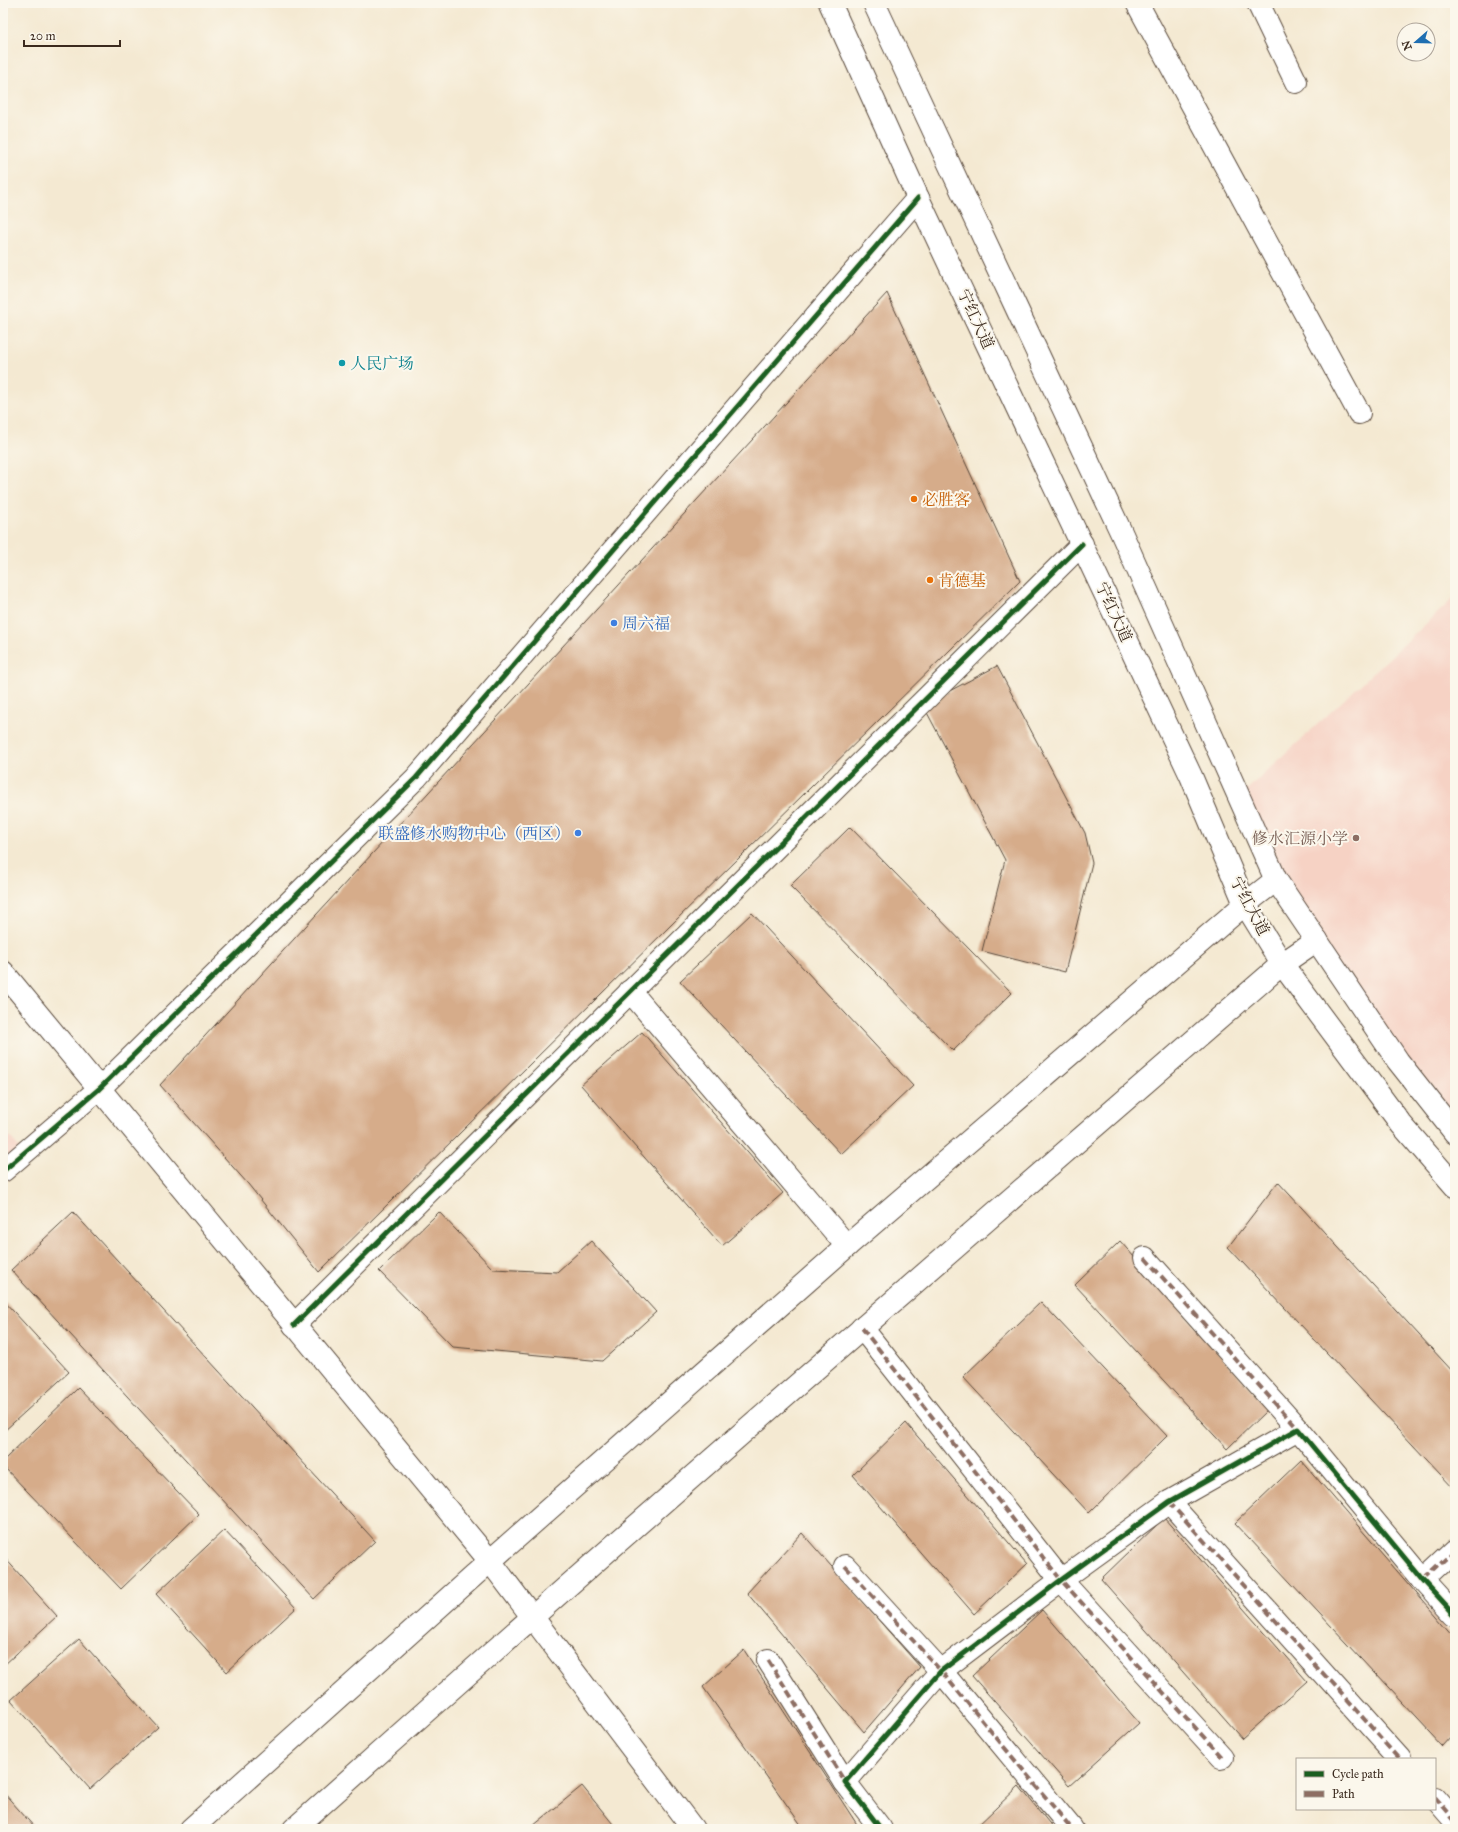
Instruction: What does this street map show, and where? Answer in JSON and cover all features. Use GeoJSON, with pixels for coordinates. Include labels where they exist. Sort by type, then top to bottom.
{"type":"FeatureCollection","features":[{"type":"Feature","properties":{"kind":"main road","name":"宁红大道"},"geometry":{"type":"LineString","coordinates":[[830,3],[918,198],[1191,776],[1245,904],[1282,964],[1401,1124],[1455,1186]]}},
{"type":"Feature","properties":{"kind":"main road"},"geometry":{"type":"LineString","coordinates":[[874,3],[1121,532],[1276,880],[1398,1061],[1455,1132]]}},
{"type":"Feature","properties":{"kind":"main road"},"geometry":{"type":"LineString","coordinates":[[1136,3],[1359,413]]}},
{"type":"Feature","properties":{"kind":"main road"},"geometry":{"type":"LineString","coordinates":[[1258,3],[1296,82]]}},
{"type":"Feature","properties":{"kind":"main road"},"geometry":{"type":"LineString","coordinates":[[3,1171],[99,1089],[416,778],[918,198]]}},
{"type":"Feature","properties":{"kind":"main road"},"geometry":{"type":"LineString","coordinates":[[294,1324],[1082,544]]}},
{"type":"Feature","properties":{"kind":"main road"},"geometry":{"type":"LineString","coordinates":[[191,1829],[490,1561],[847,1246],[1245,904],[1276,880]]}},
{"type":"Feature","properties":{"kind":"main road"},"geometry":{"type":"LineString","coordinates":[[294,1829],[531,1616],[862,1328],[1282,964],[1317,940]]}},
{"type":"Feature","properties":{"kind":"main road"},"geometry":{"type":"LineString","coordinates":[[3,972],[490,1561],[693,1829]]}},
{"type":"Feature","properties":{"kind":"main road"},"geometry":{"type":"LineString","coordinates":[[630,991],[847,1246]]}},
{"type":"Feature","properties":{"kind":"main road"},"geometry":{"type":"LineString","coordinates":[[1145,1258],[1298,1429],[1423,1580],[1455,1615]]}},
{"type":"Feature","properties":{"kind":"main road"},"geometry":{"type":"LineString","coordinates":[[862,1328],[1061,1580],[1222,1757]]}},
{"type":"Feature","properties":{"kind":"main road"},"geometry":{"type":"LineString","coordinates":[[845,1782],[941,1671],[1061,1580],[1169,1502],[1298,1429]]}},
{"type":"Feature","properties":{"kind":"main road"},"geometry":{"type":"LineString","coordinates":[[1169,1502],[1399,1758]]}},
{"type":"Feature","properties":{"kind":"main road"},"geometry":{"type":"LineString","coordinates":[[1423,1580],[1455,1550]]}},
{"type":"Feature","properties":{"kind":"main road"},"geometry":{"type":"LineString","coordinates":[[845,1566],[941,1671],[1072,1829]]}},
{"type":"Feature","properties":{"kind":"main road"},"geometry":{"type":"LineString","coordinates":[[768,1660],[845,1782],[881,1829]]}},
{"type":"Feature","properties":{"kind":"main road"},"geometry":{"type":"LineString","coordinates":[[1436,1799],[1455,1820]]}},
{"type":"Feature","properties":{"kind":"shaded area","name":"修水汇源小学"},"geometry":{"type":"Polygon","coordinates":[[[1455,597],[1455,1133],[1276,880],[1239,797],[1455,597]]]}},
{"type":"Feature","properties":{"kind":"shaded area"},"geometry":{"type":"Polygon","coordinates":[[[3,1129],[24,1153],[3,1166],[3,1129]]]}},
{"type":"Feature","properties":{"kind":"building","name":"联盛修水购物中心（西区）"},"geometry":{"type":"Polygon","coordinates":[[[887,293],[1020,581],[319,1272],[248,1184],[160,1085],[887,293]]]}},
{"type":"Feature","properties":{"kind":"building"},"geometry":{"type":"Polygon","coordinates":[[[997,666],[1085,833],[1092,863],[1065,972],[982,951],[1005,860],[923,705],[997,666]]]}},
{"type":"Feature","properties":{"kind":"building"},"geometry":{"type":"Polygon","coordinates":[[[850,827],[1012,993],[953,1051],[790,886],[850,827]]]}},
{"type":"Feature","properties":{"kind":"building"},"geometry":{"type":"Polygon","coordinates":[[[752,913],[913,1086],[841,1154],[680,981],[752,913]]]}},
{"type":"Feature","properties":{"kind":"building"},"geometry":{"type":"Polygon","coordinates":[[[642,1032],[783,1193],[722,1246],[581,1085],[642,1032]]]}},
{"type":"Feature","properties":{"kind":"building"},"geometry":{"type":"Polygon","coordinates":[[[1278,1182],[1455,1374],[1455,1490],[1228,1247],[1278,1182]]]}},
{"type":"Feature","properties":{"kind":"building"},"geometry":{"type":"Polygon","coordinates":[[[73,1212],[375,1541],[314,1599],[11,1270],[73,1212]]]}},
{"type":"Feature","properties":{"kind":"building"},"geometry":{"type":"Polygon","coordinates":[[[439,1212],[493,1269],[557,1272],[591,1241],[656,1312],[602,1361],[453,1347],[379,1271],[439,1212]]]}},
{"type":"Feature","properties":{"kind":"building"},"geometry":{"type":"Polygon","coordinates":[[[1120,1241],[1268,1409],[1227,1449],[1075,1285],[1120,1241]]]}},
{"type":"Feature","properties":{"kind":"building"},"geometry":{"type":"Polygon","coordinates":[[[3,1300],[69,1372],[3,1432],[3,1300]]]}},
{"type":"Feature","properties":{"kind":"building"},"geometry":{"type":"Polygon","coordinates":[[[1041,1302],[1167,1436],[1089,1513],[963,1377],[1041,1302]]]}},
{"type":"Feature","properties":{"kind":"building"},"geometry":{"type":"Polygon","coordinates":[[[78,1388],[199,1514],[121,1589],[3,1466],[3,1461],[78,1388]]]}},
{"type":"Feature","properties":{"kind":"building"},"geometry":{"type":"Polygon","coordinates":[[[906,1423],[1027,1564],[974,1614],[853,1475],[906,1423]]]}},
{"type":"Feature","properties":{"kind":"building"},"geometry":{"type":"Polygon","coordinates":[[[1301,1460],[1455,1638],[1455,1735],[1444,1747],[1235,1523],[1301,1460]]]}},
{"type":"Feature","properties":{"kind":"building"},"geometry":{"type":"Polygon","coordinates":[[[1164,1518],[1307,1681],[1242,1739],[1101,1579],[1164,1518]]]}},
{"type":"Feature","properties":{"kind":"building"},"geometry":{"type":"Polygon","coordinates":[[[224,1530],[296,1608],[227,1672],[156,1594],[224,1530]]]}},
{"type":"Feature","properties":{"kind":"building"},"geometry":{"type":"Polygon","coordinates":[[[802,1533],[920,1667],[864,1732],[747,1593],[802,1533]]]}},
{"type":"Feature","properties":{"kind":"building"},"geometry":{"type":"Polygon","coordinates":[[[3,1556],[57,1616],[3,1666],[3,1556]]]}},
{"type":"Feature","properties":{"kind":"building"},"geometry":{"type":"Polygon","coordinates":[[[1042,1610],[1139,1723],[1069,1786],[972,1676],[1042,1610]]]}},
{"type":"Feature","properties":{"kind":"building"},"geometry":{"type":"Polygon","coordinates":[[[79,1639],[158,1727],[90,1789],[11,1700],[79,1639]]]}},
{"type":"Feature","properties":{"kind":"building"},"geometry":{"type":"Polygon","coordinates":[[[744,1650],[858,1826],[855,1829],[804,1829],[703,1687],[744,1650]]]}},
{"type":"Feature","properties":{"kind":"building"},"geometry":{"type":"Polygon","coordinates":[[[582,1786],[617,1829],[535,1829],[533,1826],[582,1786]]]}},
{"type":"Feature","properties":{"kind":"building"},"geometry":{"type":"Polygon","coordinates":[[[1019,1786],[1054,1829],[974,1829],[1019,1786]]]}},
{"type":"Feature","properties":{"kind":"building"},"geometry":{"type":"Polygon","coordinates":[[[3,1792],[36,1829],[3,1829],[3,1792]]]}},
{"type":"Feature","properties":{"kind":"marked path"},"geometry":{"type":"LineString","coordinates":[[1145,1258],[1298,1429]]}},
{"type":"Feature","properties":{"kind":"marked path"},"geometry":{"type":"LineString","coordinates":[[862,1328],[1061,1580],[1222,1757]]}},
{"type":"Feature","properties":{"kind":"marked path"},"geometry":{"type":"LineString","coordinates":[[1169,1502],[1399,1758]]}},
{"type":"Feature","properties":{"kind":"marked path"},"geometry":{"type":"LineString","coordinates":[[1423,1580],[1455,1550]]}},
{"type":"Feature","properties":{"kind":"marked path"},"geometry":{"type":"LineString","coordinates":[[845,1566],[941,1671],[1072,1829]]}},
{"type":"Feature","properties":{"kind":"marked path"},"geometry":{"type":"LineString","coordinates":[[768,1660],[845,1782]]}},
{"type":"Feature","properties":{"kind":"marked path"},"geometry":{"type":"LineString","coordinates":[[1436,1799],[1455,1821]]}},
{"type":"Feature","properties":{"kind":"cycle path"},"geometry":{"type":"LineString","coordinates":[[3,1171],[99,1089],[416,778],[918,198]]}},
{"type":"Feature","properties":{"kind":"cycle path"},"geometry":{"type":"LineString","coordinates":[[294,1325],[1082,544]]}},
{"type":"Feature","properties":{"kind":"cycle path"},"geometry":{"type":"LineString","coordinates":[[881,1829],[845,1782],[941,1671],[1061,1580],[1169,1502],[1298,1429],[1423,1580],[1455,1615]]}},
{"type":"Feature","properties":{"kind":"place","name":"人民广场"},"geometry":{"type":"Point","coordinates":[342,363]}},
{"type":"Feature","properties":{"kind":"place","name":"必胜客"},"geometry":{"type":"Point","coordinates":[914,499]}},
{"type":"Feature","properties":{"kind":"place","name":"肯德基"},"geometry":{"type":"Point","coordinates":[930,580]}},
{"type":"Feature","properties":{"kind":"place","name":"周六福"},"geometry":{"type":"Point","coordinates":[614,623]}},
{"type":"Feature","properties":{"kind":"place","name":"联盛修水购物中心（西区）"},"geometry":{"type":"Point","coordinates":[578,833]}},
{"type":"Feature","properties":{"kind":"place","name":"修水汇源小学"},"geometry":{"type":"Point","coordinates":[1356,838]}}]}
